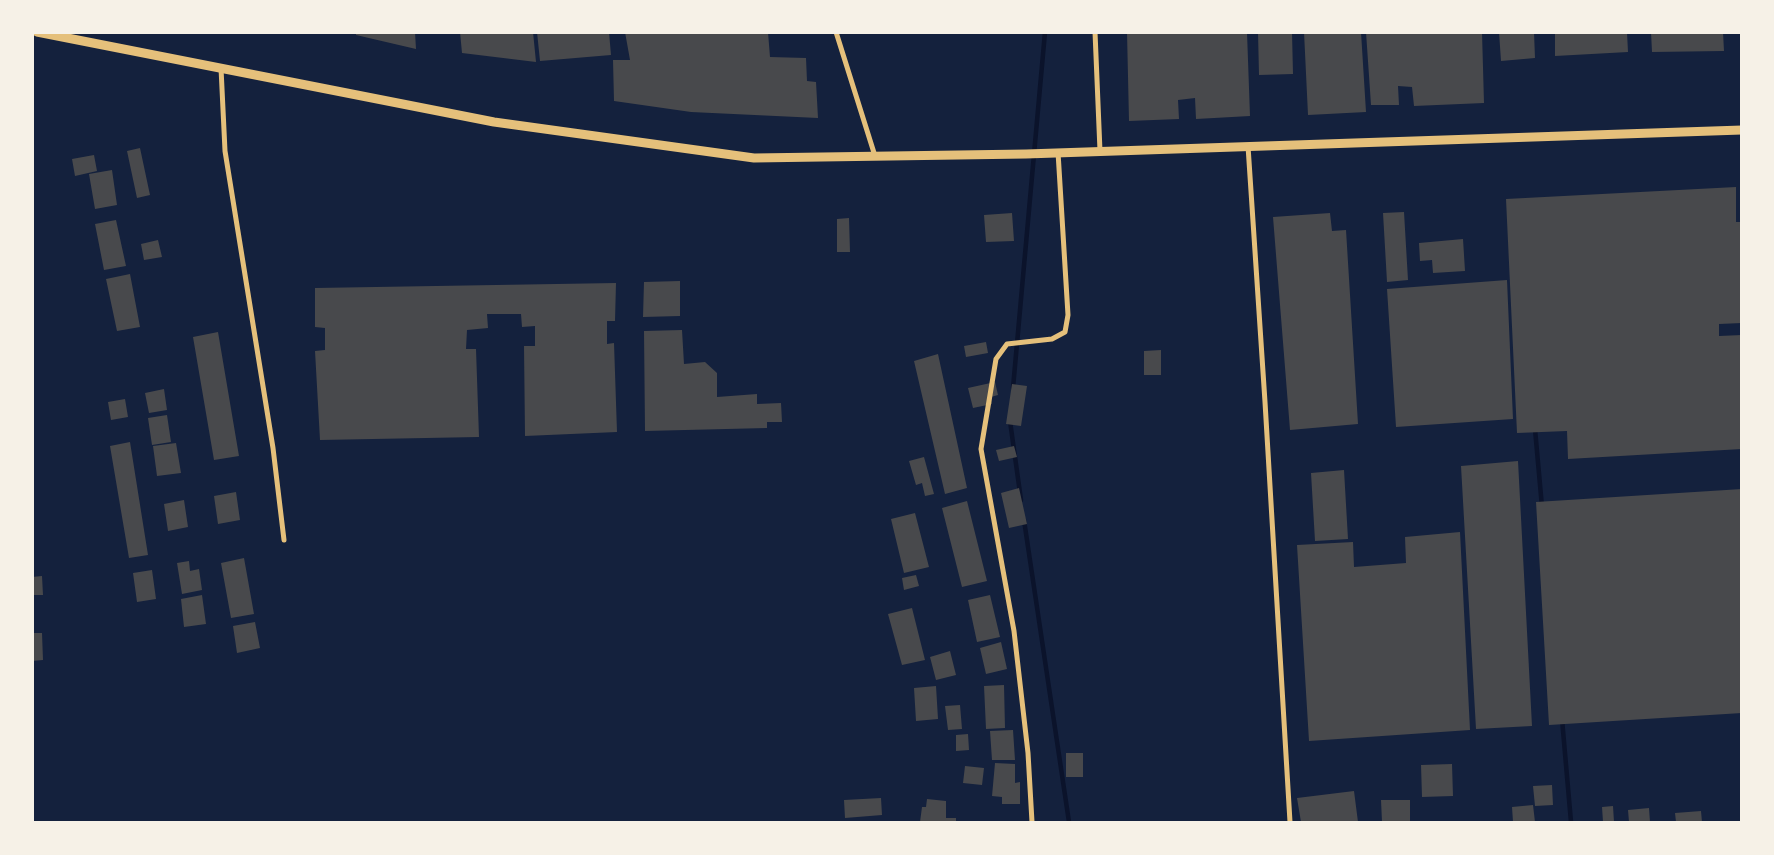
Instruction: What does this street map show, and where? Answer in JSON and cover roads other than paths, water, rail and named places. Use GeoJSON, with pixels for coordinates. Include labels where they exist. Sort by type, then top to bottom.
{"type":"FeatureCollection","features":[{"type":"Feature","properties":{"kind":"street"},"geometry":{"type":"LineString","coordinates":[[38,32],[494,122],[754,158],[1026,154],[1742,130]]}},
{"type":"Feature","properties":{"kind":"street"},"geometry":{"type":"LineString","coordinates":[[836,32],[875,156]]}},
{"type":"Feature","properties":{"kind":"street"},"geometry":{"type":"LineString","coordinates":[[1095,32],[1100,151]]}},
{"type":"Feature","properties":{"kind":"street"},"geometry":{"type":"LineString","coordinates":[[221,68],[226,151],[273,448],[284,540]]}},
{"type":"Feature","properties":{"kind":"street"},"geometry":{"type":"LineString","coordinates":[[1248,146],[1290,822]]}},
{"type":"Feature","properties":{"kind":"street"},"geometry":{"type":"LineString","coordinates":[[1032,822],[1028,753],[1014,631],[981,449],[996,359],[1007,344],[1052,339],[1065,332],[1068,314],[1058,152]]}},
{"type":"Feature","properties":{"kind":"waterway"},"geometry":{"type":"LineString","coordinates":[[1013,388],[1045,32]]}},
{"type":"Feature","properties":{"kind":"waterway"},"geometry":{"type":"LineString","coordinates":[[1010,421],[1021,500]]}},
{"type":"Feature","properties":{"kind":"waterway"},"geometry":{"type":"LineString","coordinates":[[1535,429],[1542,507]]}},
{"type":"Feature","properties":{"kind":"waterway"},"geometry":{"type":"LineString","coordinates":[[1024,520],[1069,822]]}},
{"type":"Feature","properties":{"kind":"waterway"},"geometry":{"type":"LineString","coordinates":[[1562,719],[1571,822]]}}]}
